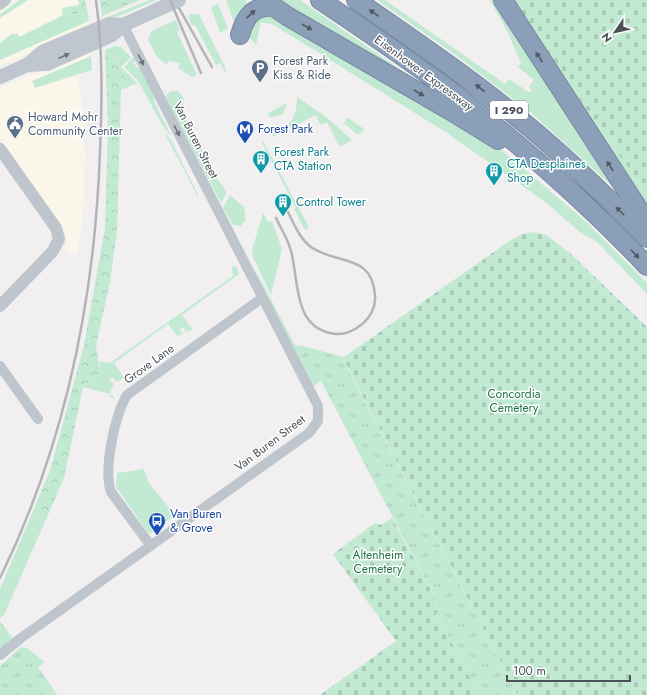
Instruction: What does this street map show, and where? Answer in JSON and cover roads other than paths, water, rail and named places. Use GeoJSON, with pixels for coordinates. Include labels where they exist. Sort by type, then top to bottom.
{"type":"FeatureCollection","features":[{"type":"Feature","properties":{"kind":"highway","name":"Eisenhower Expressway"},"geometry":{"type":"LineString","coordinates":[[320,0],[456,94],[536,159],[596,214],[647,266]]}},
{"type":"Feature","properties":{"kind":"highway","name":"Eisenhower Expressway"},"geometry":{"type":"LineString","coordinates":[[356,0],[439,58],[523,122],[576,169],[647,238]]}},
{"type":"Feature","properties":{"kind":"highway"},"geometry":{"type":"LineString","coordinates":[[503,0],[647,222]]}},
{"type":"Feature","properties":{"kind":"highway"},"geometry":{"type":"LineString","coordinates":[[240,36],[243,24],[250,13],[271,3],[501,142],[536,159]]}},
{"type":"Feature","properties":{"kind":"main road"},"geometry":{"type":"LineString","coordinates":[[0,77],[27,65],[42,52],[109,24],[123,25],[179,0]]}},
{"type":"Feature","properties":{"kind":"street"},"geometry":{"type":"LineString","coordinates":[[0,5],[6,0]]}},
{"type":"Feature","properties":{"kind":"street","name":"Van Buren Street"},"geometry":{"type":"LineString","coordinates":[[0,655],[21,638],[309,433],[318,421],[318,406],[123,25]]}},
{"type":"Feature","properties":{"kind":"street"},"geometry":{"type":"LineString","coordinates":[[0,149],[56,228],[59,239],[53,251],[0,306]]}},
{"type":"Feature","properties":{"kind":"street","name":"Grove Lane"},"geometry":{"type":"LineString","coordinates":[[151,546],[111,492],[109,485],[107,464],[120,407],[127,396],[262,298]]}},
{"type":"Feature","properties":{"kind":"street"},"geometry":{"type":"LineString","coordinates":[[0,366],[38,419]]}},
{"type":"Feature","properties":{"kind":"railway"},"geometry":{"type":"LineString","coordinates":[[0,578],[23,527],[42,476],[59,423],[83,316],[97,206],[100,151],[100,38],[96,0]]}},
{"type":"Feature","properties":{"kind":"railway"},"geometry":{"type":"LineString","coordinates":[[170,0],[201,73]]}},
{"type":"Feature","properties":{"kind":"railway"},"geometry":{"type":"LineString","coordinates":[[179,8],[212,67]]}},
{"type":"Feature","properties":{"kind":"railway"},"geometry":{"type":"LineString","coordinates":[[276,218],[290,247],[300,300],[309,321],[318,328],[334,334],[342,334],[354,330],[361,325],[372,312],[375,300],[373,282],[368,273],[360,266],[352,262],[321,253],[307,244],[300,236],[288,212]]}},
{"type":"Feature","properties":{"kind":"place","name":"Forest Park Kiss & Ride"},"geometry":{"type":"Point","coordinates":[260,83]}},
{"type":"Feature","properties":{"kind":"place","name":"Howard Mohr Community Center"},"geometry":{"type":"Point","coordinates":[15,139]}},
{"type":"Feature","properties":{"kind":"place","name":"Forest Park"},"geometry":{"type":"Point","coordinates":[245,144]}},
{"type":"Feature","properties":{"kind":"place","name":"Forest Park CTA Station"},"geometry":{"type":"Point","coordinates":[261,174]}},
{"type":"Feature","properties":{"kind":"place","name":"CTA Desplaines Shop"},"geometry":{"type":"Point","coordinates":[494,186]}},
{"type":"Feature","properties":{"kind":"place","name":"Control Tower"},"geometry":{"type":"Point","coordinates":[283,217]}},
{"type":"Feature","properties":{"kind":"place","name":"Van Buren & Grove"},"geometry":{"type":"Point","coordinates":[157,536]}},
{"type":"Feature","properties":{"kind":"park label","name":"Concordia Cemetery"},"geometry":{"type":"Point","coordinates":[514,401]}},
{"type":"Feature","properties":{"kind":"park label","name":"Altenheim Cemetery"},"geometry":{"type":"Point","coordinates":[378,562]}}]}
